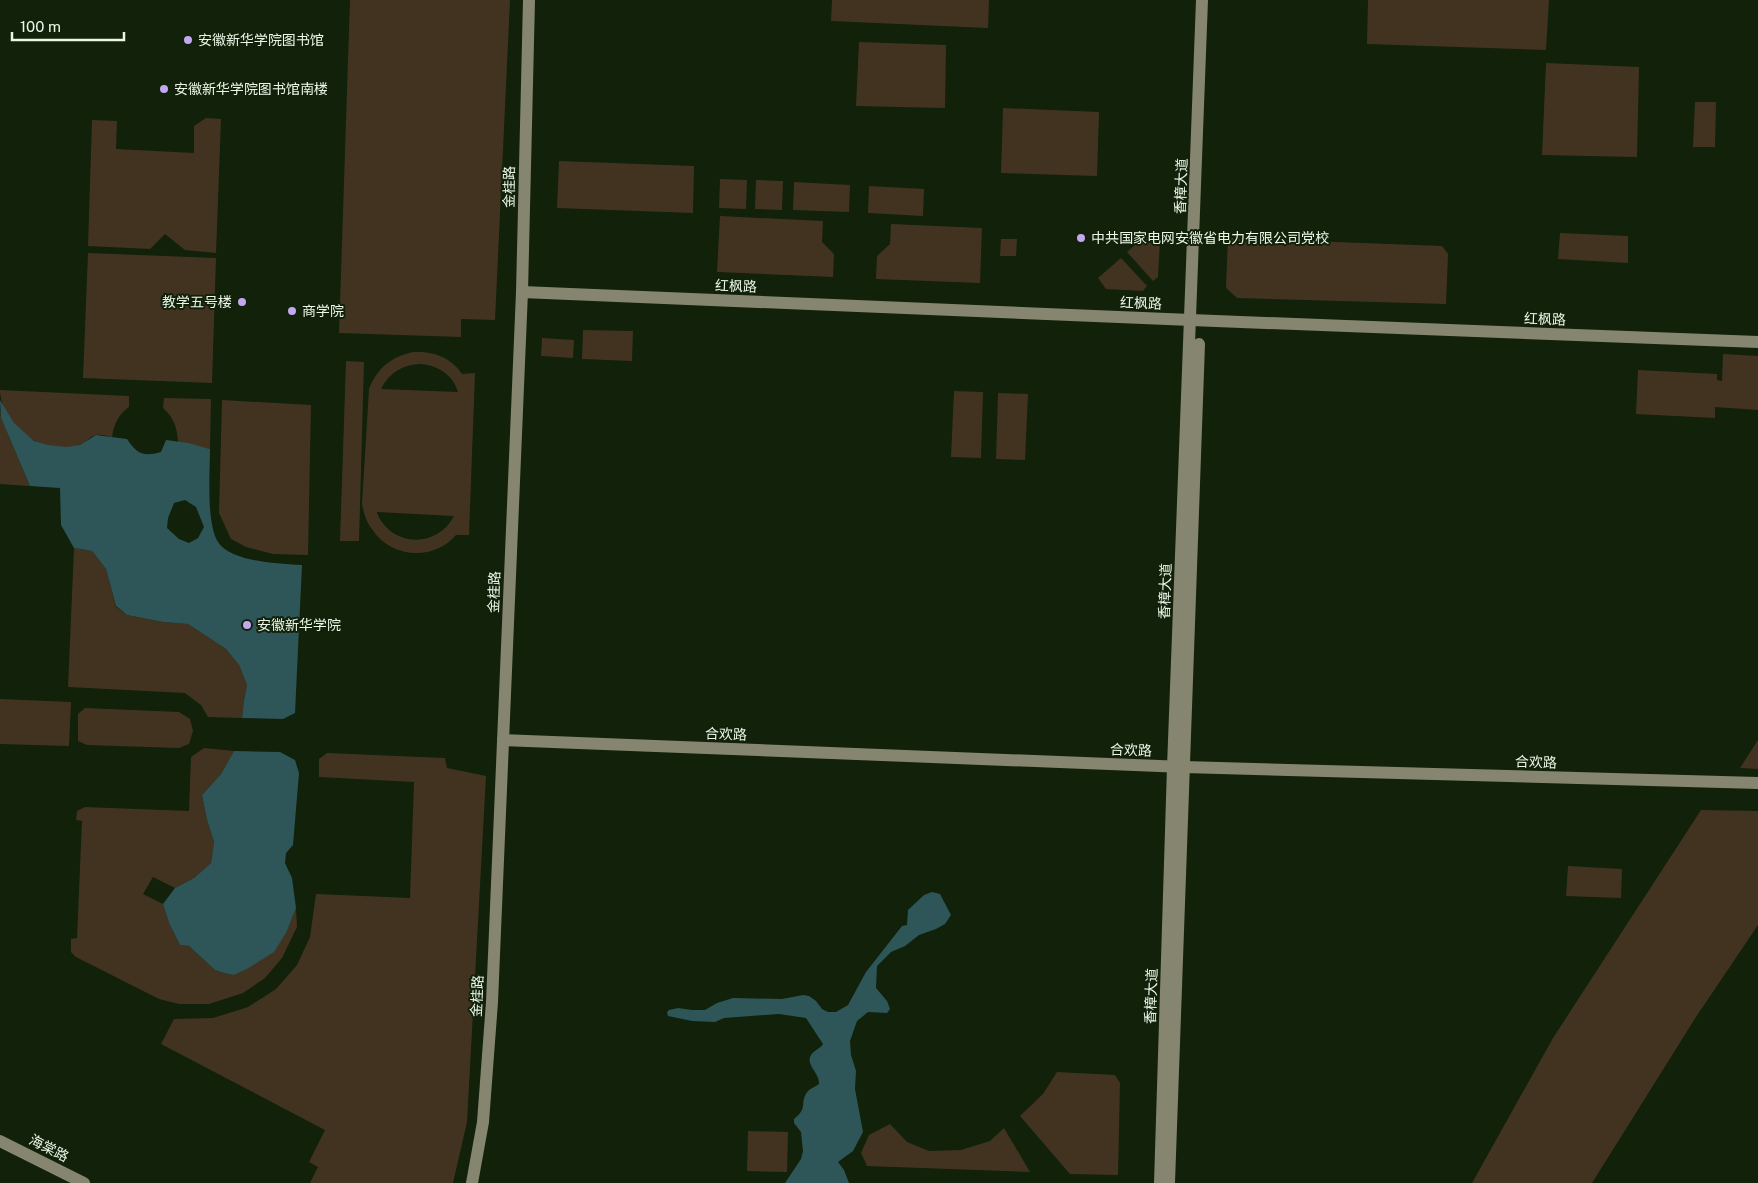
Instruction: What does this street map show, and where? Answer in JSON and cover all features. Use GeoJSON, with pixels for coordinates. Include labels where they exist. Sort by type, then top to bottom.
{"type":"FeatureCollection","features":[{"type":"Feature","properties":{"kind":"street","name":"金桂路"},"geometry":{"type":"LineString","coordinates":[[472,1183],[483,1122],[490,1030],[522,292],[529,0]]}},
{"type":"Feature","properties":{"kind":"street","name":"香樟大道"},"geometry":{"type":"LineString","coordinates":[[1195,320],[1202,0]]}},
{"type":"Feature","properties":{"kind":"street","name":"香樟大道"},"geometry":{"type":"LineString","coordinates":[[1160,1183],[1195,320],[1211,0]]}},
{"type":"Feature","properties":{"kind":"street","name":"红枫路"},"geometry":{"type":"LineString","coordinates":[[522,292],[1758,342]]}},
{"type":"Feature","properties":{"kind":"street","name":"合欢路"},"geometry":{"type":"LineString","coordinates":[[503,740],[1178,767],[1758,783]]}},
{"type":"Feature","properties":{"kind":"street","name":"香樟大道"},"geometry":{"type":"LineString","coordinates":[[1169,1183],[1178,767]]}},
{"type":"Feature","properties":{"kind":"street","name":"海棠路"},"geometry":{"type":"LineString","coordinates":[[0,1141],[84,1183]]}},
{"type":"Feature","properties":{"kind":"shaded area"},"geometry":{"type":"Polygon","coordinates":[[[350,0],[510,0],[495,320],[461,319],[461,337],[339,333],[350,0]]]}},
{"type":"Feature","properties":{"kind":"shaded area"},"geometry":{"type":"Polygon","coordinates":[[[832,0],[989,0],[988,28],[831,21],[832,0]]]}},
{"type":"Feature","properties":{"kind":"shaded area"},"geometry":{"type":"Polygon","coordinates":[[[1368,0],[1549,0],[1546,50],[1367,44],[1368,0]]]}},
{"type":"Feature","properties":{"kind":"shaded area"},"geometry":{"type":"Polygon","coordinates":[[[859,42],[946,45],[945,108],[856,106],[859,42]]]}},
{"type":"Feature","properties":{"kind":"shaded area"},"geometry":{"type":"Polygon","coordinates":[[[1546,63],[1639,67],[1637,157],[1542,155],[1546,63]]]}},
{"type":"Feature","properties":{"kind":"shaded area"},"geometry":{"type":"Polygon","coordinates":[[[1695,102],[1716,102],[1715,147],[1693,147],[1695,102]]]}},
{"type":"Feature","properties":{"kind":"shaded area"},"geometry":{"type":"Polygon","coordinates":[[[1003,108],[1099,112],[1097,176],[1001,173],[1003,108]]]}},
{"type":"Feature","properties":{"kind":"shaded area"},"geometry":{"type":"Polygon","coordinates":[[[206,118],[221,119],[216,253],[185,250],[165,234],[150,249],[88,246],[92,120],[117,121],[116,149],[194,153],[194,126],[206,118]]]}},
{"type":"Feature","properties":{"kind":"shaded area"},"geometry":{"type":"Polygon","coordinates":[[[559,161],[694,166],[693,213],[557,208],[559,161]]]}},
{"type":"Feature","properties":{"kind":"shaded area"},"geometry":{"type":"Polygon","coordinates":[[[720,179],[747,180],[746,209],[719,208],[720,179]]]}},
{"type":"Feature","properties":{"kind":"shaded area"},"geometry":{"type":"Polygon","coordinates":[[[756,180],[783,181],[782,210],[755,209],[756,180]]]}},
{"type":"Feature","properties":{"kind":"shaded area"},"geometry":{"type":"Polygon","coordinates":[[[794,182],[850,185],[849,212],[793,210],[794,182]]]}},
{"type":"Feature","properties":{"kind":"shaded area"},"geometry":{"type":"Polygon","coordinates":[[[869,186],[924,189],[923,216],[868,213],[869,186]]]}},
{"type":"Feature","properties":{"kind":"shaded area"},"geometry":{"type":"Polygon","coordinates":[[[720,216],[823,221],[822,242],[834,254],[833,277],[717,272],[720,216]]]}},
{"type":"Feature","properties":{"kind":"shaded area"},"geometry":{"type":"Polygon","coordinates":[[[891,224],[982,228],[980,283],[876,279],[877,256],[890,244],[891,224]]]}},
{"type":"Feature","properties":{"kind":"shaded area"},"geometry":{"type":"Polygon","coordinates":[[[1150,232],[1160,240],[1158,277],[1153,281],[1127,252],[1150,232]]]}},
{"type":"Feature","properties":{"kind":"shaded area"},"geometry":{"type":"Polygon","coordinates":[[[1560,233],[1628,236],[1628,263],[1558,259],[1560,233]]]}},
{"type":"Feature","properties":{"kind":"shaded area"},"geometry":{"type":"Polygon","coordinates":[[[1228,238],[1442,246],[1448,254],[1446,304],[1237,298],[1226,288],[1228,238]]]}},
{"type":"Feature","properties":{"kind":"shaded area"},"geometry":{"type":"Polygon","coordinates":[[[1001,239],[1017,239],[1016,256],[1000,256],[1001,239]]]}},
{"type":"Feature","properties":{"kind":"shaded area"},"geometry":{"type":"Polygon","coordinates":[[[88,253],[216,258],[212,383],[83,378],[88,253]]]}},
{"type":"Feature","properties":{"kind":"shaded area"},"geometry":{"type":"Polygon","coordinates":[[[1121,258],[1147,286],[1143,291],[1106,289],[1098,278],[1121,258]]]}},
{"type":"Feature","properties":{"kind":"shaded area"},"geometry":{"type":"Polygon","coordinates":[[[583,330],[633,331],[632,361],[582,359],[583,330]]]}},
{"type":"Feature","properties":{"kind":"shaded area"},"geometry":{"type":"Polygon","coordinates":[[[542,338],[574,340],[573,358],[541,356],[542,338]]]}},
{"type":"Feature","properties":{"kind":"shaded area"},"geometry":{"type":"Polygon","coordinates":[[[421,352],[435,354],[453,363],[462,374],[475,373],[469,535],[456,535],[436,549],[413,553],[401,551],[380,539],[368,523],[362,504],[369,389],[376,375],[386,364],[406,354],[421,352]],[[414,364],[397,370],[388,378],[381,389],[458,392],[453,381],[444,372],[421,364],[414,364]],[[377,512],[384,524],[393,532],[403,538],[414,540],[426,539],[437,534],[446,527],[454,516],[377,512]]]}},
{"type":"Feature","properties":{"kind":"shaded area"},"geometry":{"type":"Polygon","coordinates":[[[1723,354],[1758,356],[1758,410],[1715,407],[1715,418],[1636,414],[1638,370],[1717,374],[1717,380],[1722,381],[1723,354]]]}},
{"type":"Feature","properties":{"kind":"shaded area"},"geometry":{"type":"Polygon","coordinates":[[[346,361],[364,362],[359,541],[340,541],[346,361]]]}},
{"type":"Feature","properties":{"kind":"shaded area"},"geometry":{"type":"Polygon","coordinates":[[[0,390],[129,396],[129,407],[117,420],[112,437],[96,435],[80,445],[56,447],[33,440],[21,431],[6,412],[0,390]]]}},
{"type":"Feature","properties":{"kind":"shaded area"},"geometry":{"type":"Polygon","coordinates":[[[954,391],[983,392],[981,458],[951,457],[954,391]]]}},
{"type":"Feature","properties":{"kind":"shaded area"},"geometry":{"type":"Polygon","coordinates":[[[998,393],[1028,394],[1025,460],[996,459],[998,393]]]}},
{"type":"Feature","properties":{"kind":"shaded area"},"geometry":{"type":"Polygon","coordinates":[[[164,398],[211,399],[210,449],[178,442],[174,423],[170,415],[163,408],[164,398]]]}},
{"type":"Feature","properties":{"kind":"shaded area"},"geometry":{"type":"Polygon","coordinates":[[[222,400],[311,405],[308,555],[273,554],[246,547],[231,539],[219,513],[222,400]]]}},
{"type":"Feature","properties":{"kind":"shaded area"},"geometry":{"type":"Polygon","coordinates":[[[0,409],[1,418],[30,486],[0,484],[0,409]]]}},
{"type":"Feature","properties":{"kind":"shaded area"},"geometry":{"type":"Polygon","coordinates":[[[74,548],[92,551],[106,569],[116,607],[127,615],[163,622],[188,624],[226,649],[239,665],[247,685],[242,718],[208,717],[201,705],[185,693],[68,687],[74,548]]]}},
{"type":"Feature","properties":{"kind":"shaded area"},"geometry":{"type":"Polygon","coordinates":[[[0,699],[71,702],[69,746],[0,744],[0,699]]]}},
{"type":"Feature","properties":{"kind":"shaded area"},"geometry":{"type":"Polygon","coordinates":[[[85,708],[179,712],[190,719],[193,731],[189,744],[179,748],[87,745],[78,741],[78,714],[85,708]]]}},
{"type":"Feature","properties":{"kind":"shaded area"},"geometry":{"type":"Polygon","coordinates":[[[1758,740],[1758,769],[1740,768],[1758,740]]]}},
{"type":"Feature","properties":{"kind":"shaded area"},"geometry":{"type":"Polygon","coordinates":[[[204,748],[234,751],[221,774],[202,795],[214,842],[211,863],[194,878],[175,888],[153,877],[143,894],[163,904],[169,923],[180,945],[189,946],[215,970],[224,973],[234,975],[245,970],[287,931],[296,908],[297,927],[282,958],[265,978],[243,993],[209,1004],[179,1004],[159,999],[76,957],[71,952],[71,939],[77,938],[82,821],[76,820],[77,811],[85,807],[189,811],[191,757],[204,748]]]}},
{"type":"Feature","properties":{"kind":"shaded area"},"geometry":{"type":"Polygon","coordinates":[[[327,753],[445,758],[447,768],[486,776],[467,1122],[453,1183],[310,1183],[318,1167],[309,1162],[325,1130],[161,1044],[174,1019],[213,1018],[248,1007],[276,989],[297,965],[310,937],[316,894],[410,898],[414,782],[319,777],[319,759],[327,753]]]}},
{"type":"Feature","properties":{"kind":"shaded area"},"geometry":{"type":"Polygon","coordinates":[[[1701,810],[1758,811],[1758,925],[1696,1017],[1592,1183],[1472,1183],[1553,1038],[1701,810]]]}},
{"type":"Feature","properties":{"kind":"shaded area"},"geometry":{"type":"Polygon","coordinates":[[[1568,866],[1622,869],[1621,898],[1566,896],[1568,866]]]}},
{"type":"Feature","properties":{"kind":"shaded area"},"geometry":{"type":"Polygon","coordinates":[[[1057,1072],[1115,1075],[1120,1083],[1118,1175],[1070,1174],[1020,1116],[1043,1094],[1057,1072]]]}},
{"type":"Feature","properties":{"kind":"shaded area"},"geometry":{"type":"Polygon","coordinates":[[[890,1124],[907,1142],[929,1151],[961,1150],[990,1141],[1004,1128],[1030,1172],[867,1166],[861,1153],[869,1135],[890,1124]]]}},
{"type":"Feature","properties":{"kind":"shaded area"},"geometry":{"type":"Polygon","coordinates":[[[748,1131],[788,1132],[787,1172],[747,1171],[748,1131]]]}},
{"type":"Feature","properties":{"kind":"water"},"geometry":{"type":"Polygon","coordinates":[[[0,400],[14,423],[34,441],[48,445],[66,447],[80,445],[96,435],[127,439],[137,451],[145,454],[161,452],[166,440],[210,449],[210,511],[214,534],[218,542],[224,549],[244,558],[269,563],[302,565],[295,713],[283,719],[242,718],[247,685],[239,665],[226,649],[188,624],[163,622],[127,615],[116,606],[106,569],[92,551],[74,548],[61,525],[60,488],[30,486],[1,418],[0,400]],[[185,500],[174,503],[168,518],[167,528],[179,539],[189,543],[198,538],[204,527],[196,507],[185,500]]]}},
{"type":"Feature","properties":{"kind":"water"},"geometry":{"type":"Polygon","coordinates":[[[234,751],[280,752],[295,760],[299,773],[293,845],[286,853],[285,863],[292,878],[296,908],[287,931],[274,952],[234,975],[215,970],[189,946],[180,945],[169,923],[163,904],[175,888],[194,878],[211,863],[214,842],[202,795],[221,774],[234,751]]]}},
{"type":"Feature","properties":{"kind":"water"},"geometry":{"type":"Polygon","coordinates":[[[932,892],[940,894],[951,915],[945,924],[919,935],[905,946],[891,952],[877,966],[876,988],[887,1001],[890,1009],[887,1013],[868,1012],[857,1021],[850,1041],[851,1055],[856,1071],[855,1089],[863,1132],[853,1151],[838,1162],[844,1170],[849,1183],[785,1183],[801,1159],[803,1151],[801,1132],[794,1123],[794,1119],[801,1112],[807,1092],[819,1084],[810,1059],[812,1053],[823,1044],[806,1018],[779,1014],[724,1018],[715,1022],[692,1021],[668,1016],[667,1012],[678,1008],[705,1010],[717,1003],[733,998],[782,999],[803,995],[809,996],[816,1001],[822,1009],[828,1012],[836,1012],[848,1005],[866,972],[902,926],[907,925],[908,910],[924,895],[932,892]]]}},
{"type":"Feature","properties":{"kind":"place","name":"安徽新华学院图书馆"},"geometry":{"type":"Point","coordinates":[188,40]}},
{"type":"Feature","properties":{"kind":"place","name":"安徽新华学院图书馆南楼"},"geometry":{"type":"Point","coordinates":[164,89]}},
{"type":"Feature","properties":{"kind":"place","name":"中共国家电网安徽省电力有限公司党校"},"geometry":{"type":"Point","coordinates":[1081,238]}},
{"type":"Feature","properties":{"kind":"place","name":"教学五号楼"},"geometry":{"type":"Point","coordinates":[242,302]}},
{"type":"Feature","properties":{"kind":"place","name":"商学院"},"geometry":{"type":"Point","coordinates":[292,311]}},
{"type":"Feature","properties":{"kind":"place","name":"安徽新华学院"},"geometry":{"type":"Point","coordinates":[247,625]}}]}
